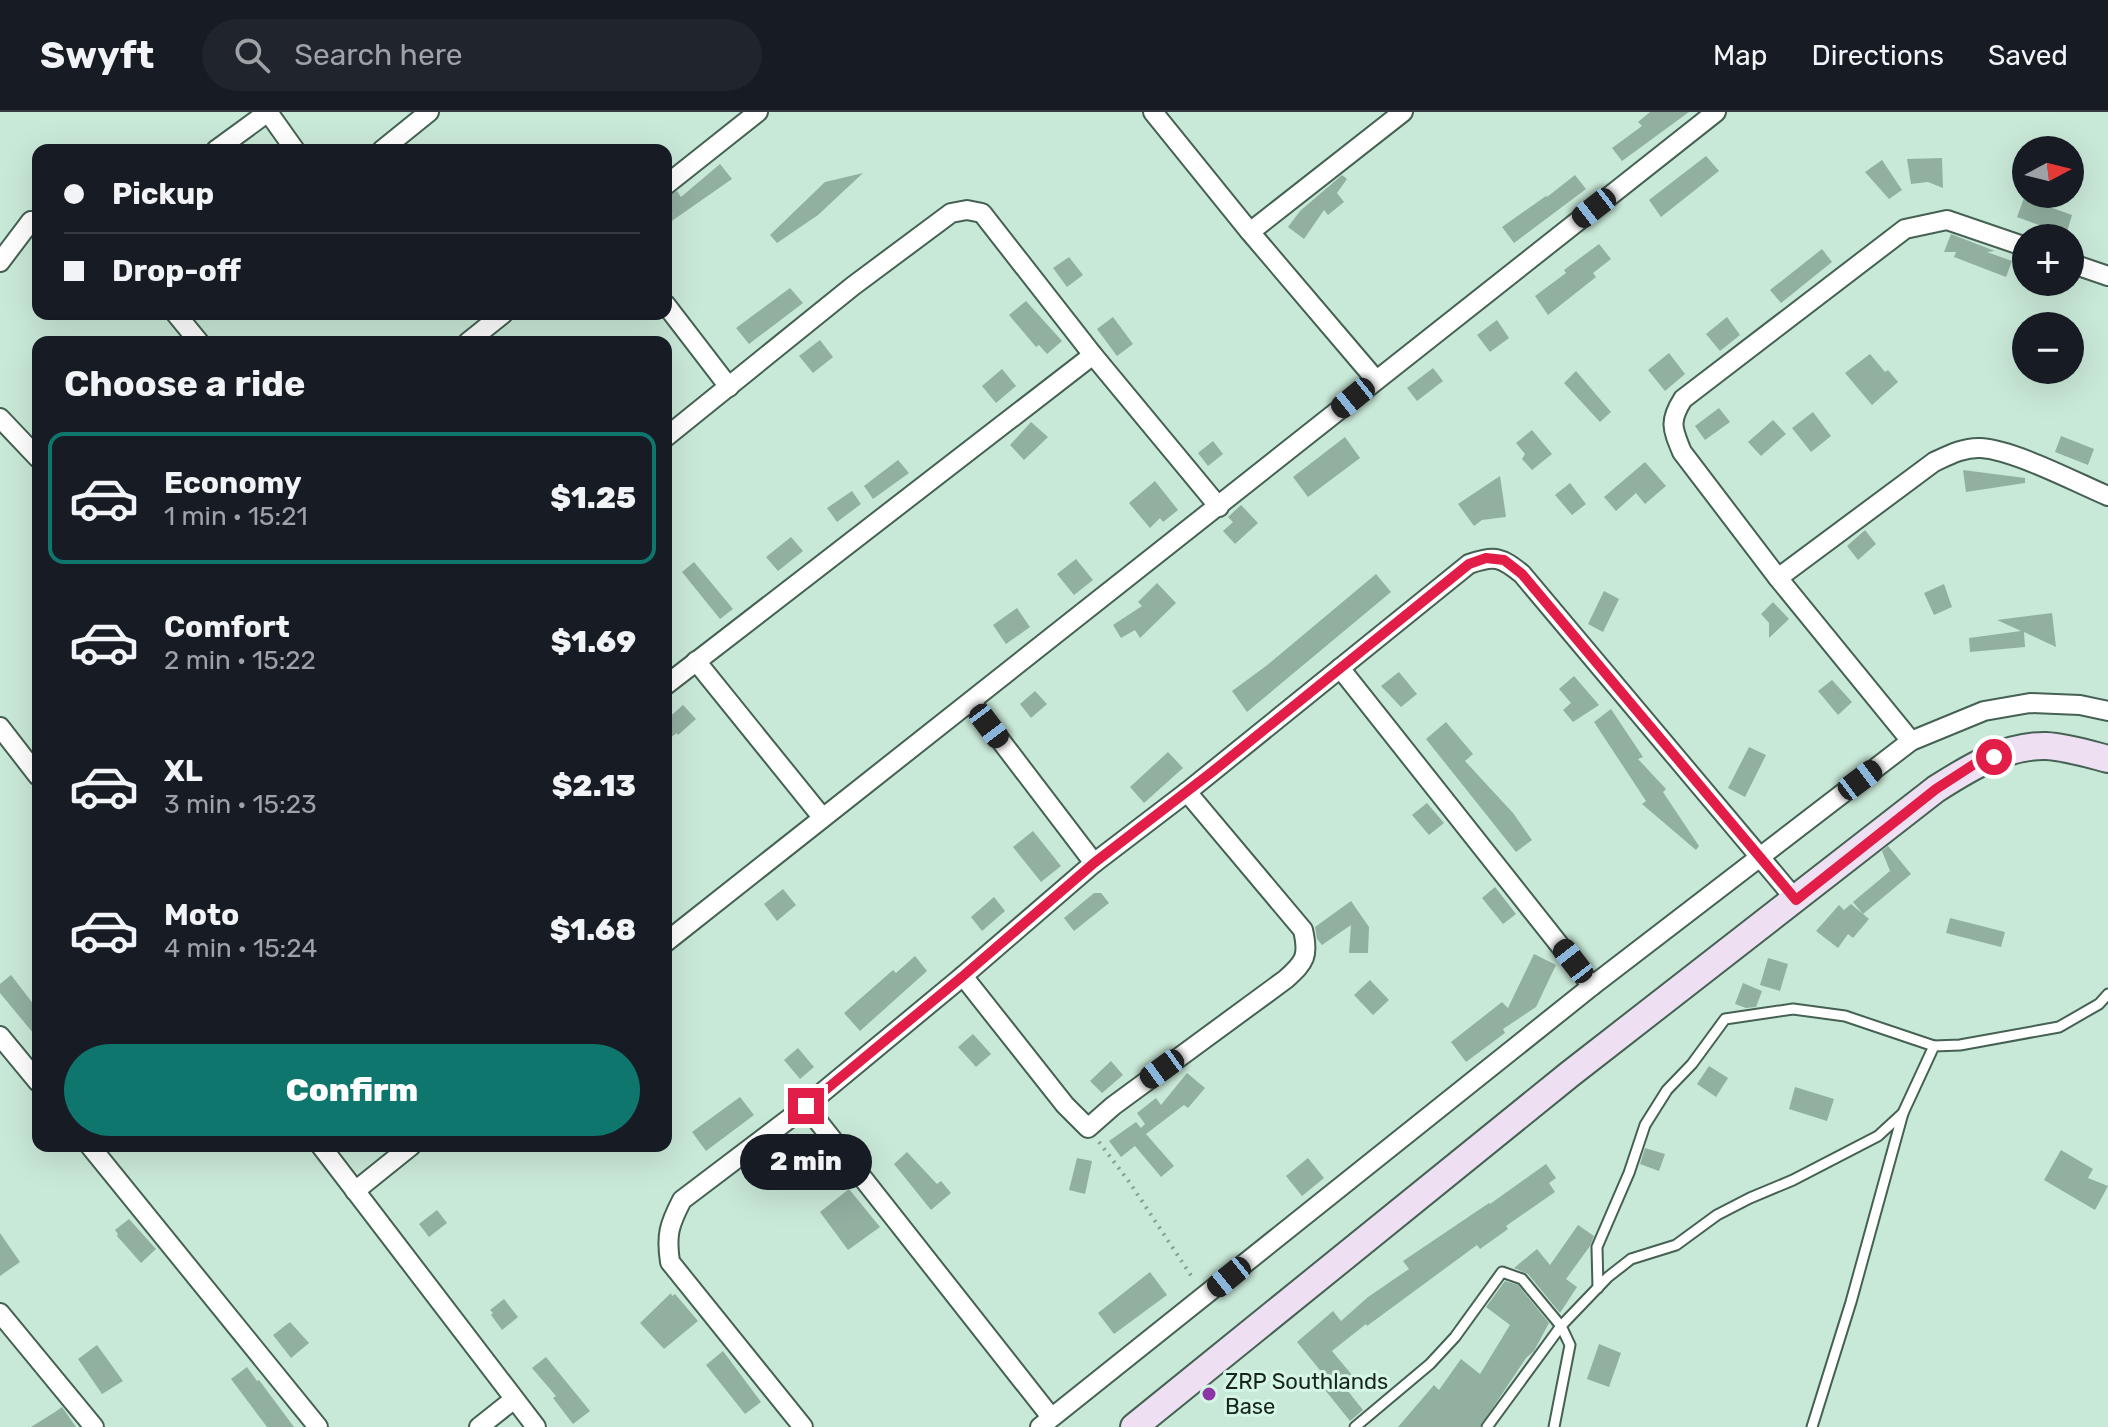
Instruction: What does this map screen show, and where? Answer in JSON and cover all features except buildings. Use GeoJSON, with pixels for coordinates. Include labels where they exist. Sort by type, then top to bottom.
{"type":"FeatureCollection","features":[{"type":"Feature","properties":{"kind":"street"},"geometry":{"type":"LineString","coordinates":[[224,144],[268,112],[291,144]]}},
{"type":"Feature","properties":{"kind":"street"},"geometry":{"type":"LineString","coordinates":[[389,144],[429,112]]}},
{"type":"Feature","properties":{"kind":"street"},"geometry":{"type":"LineString","coordinates":[[672,180],[758,112]]}},
{"type":"Feature","properties":{"kind":"street"},"geometry":{"type":"LineString","coordinates":[[1153,112],[1376,380]]}},
{"type":"Feature","properties":{"kind":"street"},"geometry":{"type":"LineString","coordinates":[[1250,232],[1403,112]]}},
{"type":"Feature","properties":{"kind":"street"},"geometry":{"type":"LineString","coordinates":[[672,937],[1716,112]]}},
{"type":"Feature","properties":{"kind":"street"},"geometry":{"type":"LineString","coordinates":[[672,432],[853,286],[951,213],[967,210],[982,213],[1093,355],[1219,507]]}},
{"type":"Feature","properties":{"kind":"street"},"geometry":{"type":"LineString","coordinates":[[1911,741],[1778,578],[1682,452],[1674,433],[1672,416],[1683,399],[1905,229],[1947,220],[2012,242]]}},
{"type":"Feature","properties":{"kind":"street"},"geometry":{"type":"LineString","coordinates":[[0,262],[31,221]]}},
{"type":"Feature","properties":{"kind":"street"},"geometry":{"type":"LineString","coordinates":[[2084,266],[2106,271]]}},
{"type":"Feature","properties":{"kind":"street"},"geometry":{"type":"LineString","coordinates":[[672,313],[729,387]]}},
{"type":"Feature","properties":{"kind":"street"},"geometry":{"type":"LineString","coordinates":[[181,320],[194,336]]}},
{"type":"Feature","properties":{"kind":"street"},"geometry":{"type":"LineString","coordinates":[[476,336],[496,320]]}},
{"type":"Feature","properties":{"kind":"street"},"geometry":{"type":"LineString","coordinates":[[672,680],[1093,355]]}},
{"type":"Feature","properties":{"kind":"street"},"geometry":{"type":"LineString","coordinates":[[0,418],[32,452]]}},
{"type":"Feature","properties":{"kind":"street"},"geometry":{"type":"LineString","coordinates":[[1778,578],[1934,462],[1957,451],[1978,448],[2002,451],[2108,496]]}},
{"type":"Feature","properties":{"kind":"street"},"geometry":{"type":"LineString","coordinates":[[803,1427],[670,1262],[666,1239],[682,1200],[806,1106],[1094,863],[1187,792],[1469,564],[1486,558],[1504,560],[1522,574],[1796,900]]}},
{"type":"Feature","properties":{"kind":"street"},"geometry":{"type":"LineString","coordinates":[[696,661],[822,817]]}},
{"type":"Feature","properties":{"kind":"street"},"geometry":{"type":"LineString","coordinates":[[1340,668],[1592,986]]}},
{"type":"Feature","properties":{"kind":"street"},"geometry":{"type":"LineString","coordinates":[[972,703],[1094,863]]}},
{"type":"Feature","properties":{"kind":"street"},"geometry":{"type":"LineString","coordinates":[[806,1106],[1046,1422],[1592,986],[1911,741],[1984,711],[2030,703],[2080,705],[2108,711]]}},
{"type":"Feature","properties":{"kind":"street"},"geometry":{"type":"LineString","coordinates":[[0,727],[32,768]]}},
{"type":"Feature","properties":{"kind":"street"},"geometry":{"type":"LineString","coordinates":[[1134,1427],[1570,1074],[1936,789],[1976,763],[2011,752],[2046,746],[2108,759]]}},
{"type":"Feature","properties":{"kind":"street"},"geometry":{"type":"LineString","coordinates":[[963,976],[1065,1105],[1088,1128],[1113,1106],[1286,979],[1300,966],[1308,950],[1303,930],[1187,792]]}},
{"type":"Feature","properties":{"kind":"street"},"geometry":{"type":"LineString","coordinates":[[0,1036],[32,1075]]}},
{"type":"Feature","properties":{"kind":"street"},"geometry":{"type":"LineString","coordinates":[[95,1152],[318,1427]]}},
{"type":"Feature","properties":{"kind":"street"},"geometry":{"type":"LineString","coordinates":[[326,1152],[536,1427]]}},
{"type":"Feature","properties":{"kind":"street"},"geometry":{"type":"LineString","coordinates":[[355,1191],[404,1152]]}},
{"type":"Feature","properties":{"kind":"street"},"geometry":{"type":"LineString","coordinates":[[0,1313],[94,1427]]}},
{"type":"Feature","properties":{"kind":"street"},"geometry":{"type":"LineString","coordinates":[[479,1427],[513,1400]]}},
{"type":"Feature","properties":{"kind":"lane"},"geometry":{"type":"LineString","coordinates":[[1598,1288],[1597,1247],[1629,1173],[1645,1125],[1667,1090],[1692,1064],[1725,1019],[1793,1009],[1845,1016],[1934,1046],[1960,1045],[2059,1027],[2099,1004],[2108,994]]}},
{"type":"Feature","properties":{"kind":"lane"},"geometry":{"type":"LineString","coordinates":[[1812,1427],[1851,1302],[1903,1113],[1934,1046]]}},
{"type":"Feature","properties":{"kind":"lane"},"geometry":{"type":"LineString","coordinates":[[1487,1427],[1561,1326],[1631,1259],[1676,1245],[1717,1215],[1878,1136],[1903,1113]]}},
{"type":"Feature","properties":{"kind":"lane"},"geometry":{"type":"LineString","coordinates":[[1355,1427],[1430,1364],[1455,1337],[1502,1272],[1522,1279],[1561,1326],[1570,1345],[1554,1427]]}},
{"type":"Feature","properties":{"kind":"path"},"geometry":{"type":"LineString","coordinates":[[1088,1128],[1130,1183],[1205,1296]]}},
{"type":"Feature","properties":{"kind":"place","name":"ZRP Southlands Base"},"geometry":{"type":"Point","coordinates":[1209,1394]}},
{"type":"Feature","properties":{"kind":"route"},"geometry":{"type":"LineString","coordinates":[[806,1106],[1094,863],[1212,772],[1421,601],[1469,564],[1486,558],[1504,560],[1522,574],[1796,900],[1936,789],[1976,763],[1994,757]]}}]}
